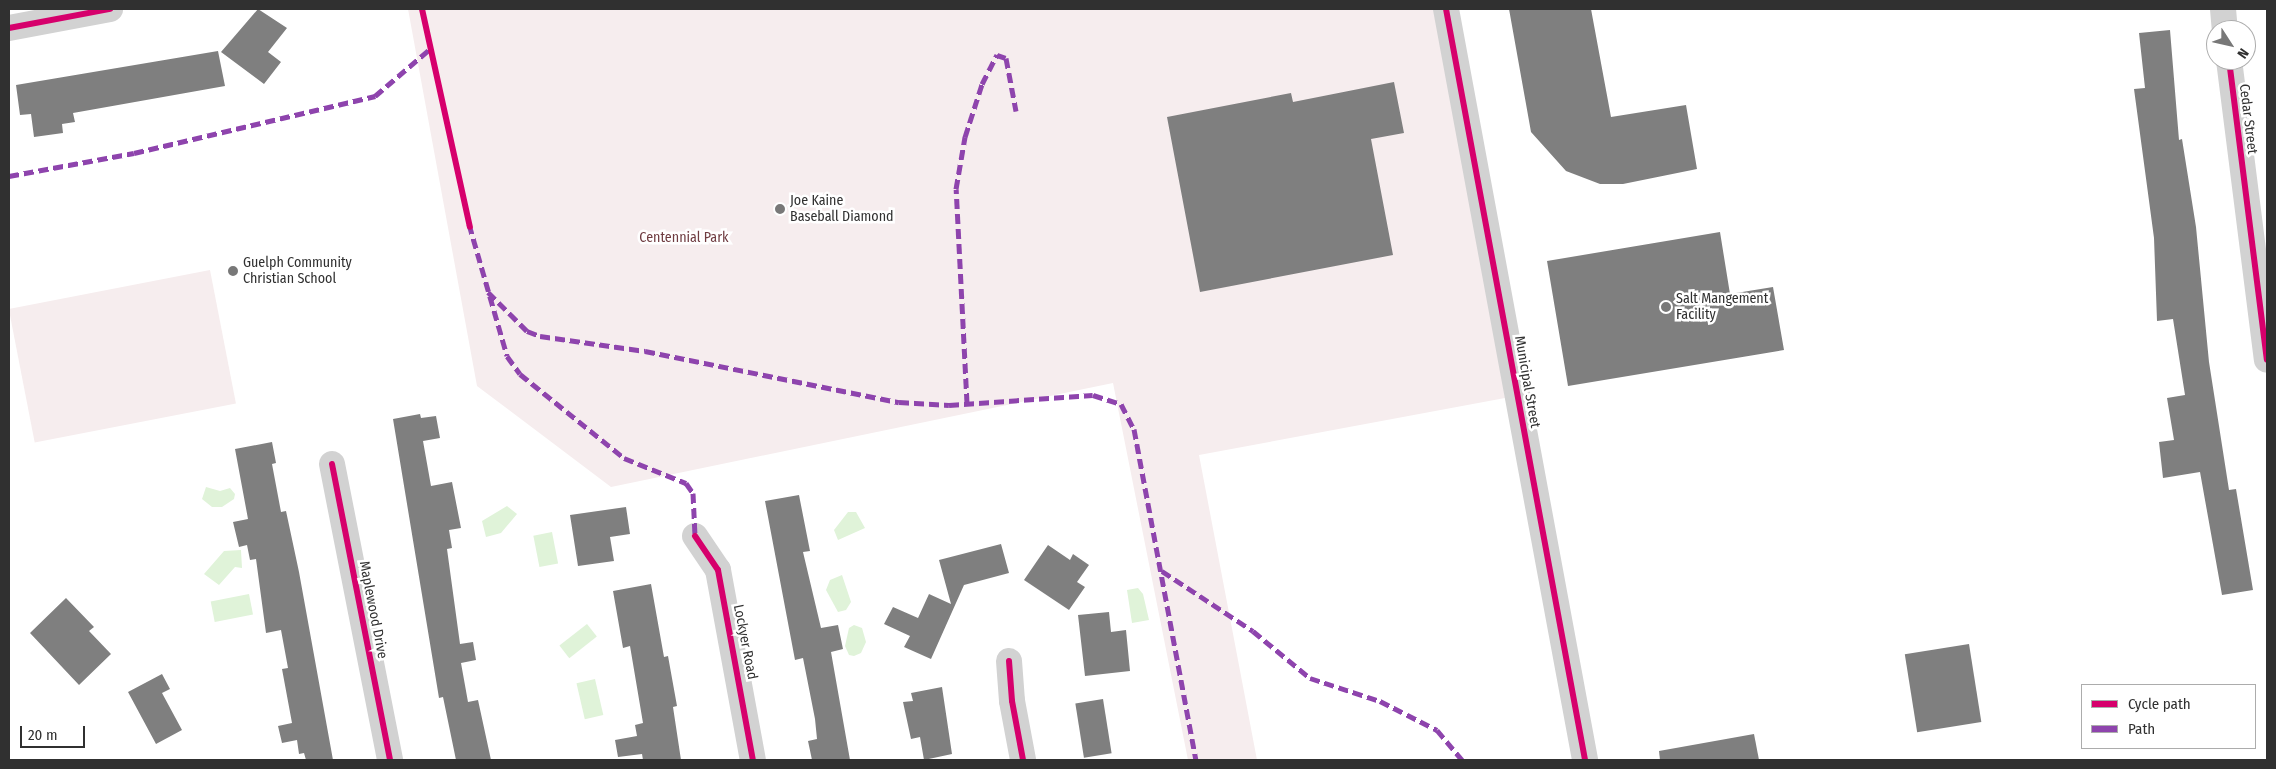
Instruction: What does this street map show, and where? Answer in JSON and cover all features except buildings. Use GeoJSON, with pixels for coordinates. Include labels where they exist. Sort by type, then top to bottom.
{"type":"FeatureCollection","features":[{"type":"Feature","properties":{"kind":"street"},"geometry":{"type":"LineString","coordinates":[[9,28],[110,9]]}},
{"type":"Feature","properties":{"kind":"street","name":"Municipal Street"},"geometry":{"type":"LineString","coordinates":[[1446,9],[1585,760]]}},
{"type":"Feature","properties":{"kind":"street","name":"Cedar Street"},"geometry":{"type":"LineString","coordinates":[[2229,70],[2267,360]]}},
{"type":"Feature","properties":{"kind":"street","name":"Maplewood Drive"},"geometry":{"type":"LineString","coordinates":[[332,464],[390,760]]}},
{"type":"Feature","properties":{"kind":"street","name":"Lockyer Road"},"geometry":{"type":"LineString","coordinates":[[695,536],[718,570],[753,760]]}},
{"type":"Feature","properties":{"kind":"street"},"geometry":{"type":"LineString","coordinates":[[1009,661],[1012,701],[1023,760]]}},
{"type":"Feature","properties":{"kind":"green space","name":"Centennial Park"},"geometry":{"type":"Polygon","coordinates":[[[408,9],[1453,9],[1505,398],[1199,455],[1257,760],[1188,760],[1113,383],[611,487],[477,386],[408,9]]]}},
{"type":"Feature","properties":{"kind":"green space"},"geometry":{"type":"Polygon","coordinates":[[[210,270],[236,404],[35,443],[9,309],[210,270]]]}},
{"type":"Feature","properties":{"kind":"shaded area"},"geometry":{"type":"Polygon","coordinates":[[[206,487],[220,491],[230,488],[235,494],[234,499],[222,507],[212,507],[202,499],[206,487]]]}},
{"type":"Feature","properties":{"kind":"shaded area"},"geometry":{"type":"Polygon","coordinates":[[[507,506],[517,514],[501,533],[486,537],[482,521],[507,506]]]}},
{"type":"Feature","properties":{"kind":"shaded area"},"geometry":{"type":"Polygon","coordinates":[[[848,512],[856,512],[865,528],[838,540],[834,530],[848,512]]]}},
{"type":"Feature","properties":{"kind":"shaded area"},"geometry":{"type":"Polygon","coordinates":[[[552,532],[558,563],[539,567],[533,536],[552,532]]]}},
{"type":"Feature","properties":{"kind":"shaded area"},"geometry":{"type":"Polygon","coordinates":[[[241,550],[242,568],[235,567],[219,585],[204,574],[224,551],[241,550]]]}},
{"type":"Feature","properties":{"kind":"shaded area"},"geometry":{"type":"Polygon","coordinates":[[[842,575],[851,602],[846,610],[838,612],[826,590],[830,580],[842,575]]]}},
{"type":"Feature","properties":{"kind":"shaded area"},"geometry":{"type":"Polygon","coordinates":[[[1138,588],[1143,594],[1149,620],[1132,623],[1127,590],[1138,588]]]}},
{"type":"Feature","properties":{"kind":"shaded area"},"geometry":{"type":"Polygon","coordinates":[[[249,594],[253,615],[215,622],[211,601],[249,594]]]}},
{"type":"Feature","properties":{"kind":"shaded area"},"geometry":{"type":"Polygon","coordinates":[[[587,624],[597,637],[569,658],[559,646],[587,624]]]}},
{"type":"Feature","properties":{"kind":"shaded area"},"geometry":{"type":"Polygon","coordinates":[[[854,625],[862,628],[866,642],[861,653],[854,656],[849,655],[845,646],[849,628],[854,625]]]}},
{"type":"Feature","properties":{"kind":"shaded area"},"geometry":{"type":"Polygon","coordinates":[[[595,679],[603,715],[585,719],[576,683],[595,679]]]}},
{"type":"Feature","properties":{"kind":"marked path"},"geometry":{"type":"LineString","coordinates":[[9,176],[134,153],[375,96],[431,48]]}},
{"type":"Feature","properties":{"kind":"marked path"},"geometry":{"type":"LineString","coordinates":[[967,403],[956,189],[965,137],[982,84],[997,55],[1006,58],[1016,111]]}},
{"type":"Feature","properties":{"kind":"marked path"},"geometry":{"type":"LineString","coordinates":[[469,224],[507,356],[520,374],[624,458],[686,483],[693,493],[695,536]]}},
{"type":"Feature","properties":{"kind":"marked path"},"geometry":{"type":"LineString","coordinates":[[488,292],[527,331],[540,336],[645,351],[899,402],[949,405],[1093,395],[1121,404],[1134,429],[1196,760]]}},
{"type":"Feature","properties":{"kind":"marked path"},"geometry":{"type":"LineString","coordinates":[[1162,571],[1253,631],[1310,678],[1380,701],[1437,730],[1462,760]]}},
{"type":"Feature","properties":{"kind":"cycle path"},"geometry":{"type":"LineString","coordinates":[[9,28],[110,9]]}},
{"type":"Feature","properties":{"kind":"cycle path"},"geometry":{"type":"LineString","coordinates":[[422,9],[470,227]]}},
{"type":"Feature","properties":{"kind":"cycle path"},"geometry":{"type":"LineString","coordinates":[[1446,9],[1585,760]]}},
{"type":"Feature","properties":{"kind":"cycle path"},"geometry":{"type":"LineString","coordinates":[[2230,70],[2267,360]]}},
{"type":"Feature","properties":{"kind":"cycle path"},"geometry":{"type":"LineString","coordinates":[[332,464],[390,760]]}},
{"type":"Feature","properties":{"kind":"cycle path"},"geometry":{"type":"LineString","coordinates":[[695,536],[718,570],[753,760]]}},
{"type":"Feature","properties":{"kind":"cycle path"},"geometry":{"type":"LineString","coordinates":[[1009,661],[1012,701],[1023,760]]}},
{"type":"Feature","properties":{"kind":"place","name":"Joe Kaine Baseball Diamond"},"geometry":{"type":"Point","coordinates":[780,209]}},
{"type":"Feature","properties":{"kind":"place","name":"Guelph Community Christian School"},"geometry":{"type":"Point","coordinates":[233,271]}},
{"type":"Feature","properties":{"kind":"place","name":"Salt Mangement Facility"},"geometry":{"type":"Point","coordinates":[1666,307]}}]}
